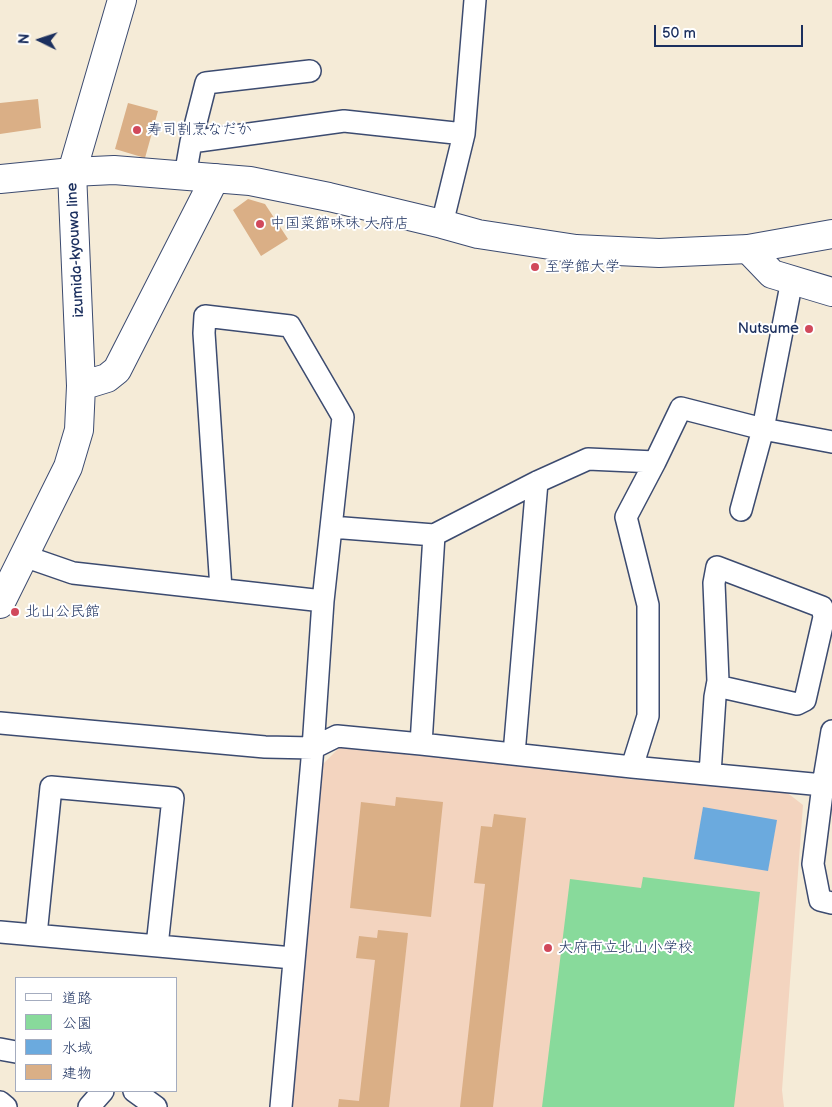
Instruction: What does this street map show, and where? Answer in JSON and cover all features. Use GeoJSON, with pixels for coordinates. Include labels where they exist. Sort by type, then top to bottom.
{"type":"FeatureCollection","features":[{"type":"Feature","properties":{"kind":"main road","name":"izumida-kyouwa line"},"geometry":{"type":"LineString","coordinates":[[0,604],[68,467],[79,430],[81,386],[72,172],[122,0]]}},
{"type":"Feature","properties":{"kind":"main road"},"geometry":{"type":"LineString","coordinates":[[0,180],[72,172],[114,170],[250,181],[320,195],[478,234],[576,249],[659,253],[748,249],[832,234]]}},
{"type":"Feature","properties":{"kind":"main road"},"geometry":{"type":"LineString","coordinates":[[81,386],[107,378],[118,370],[215,178]]}},
{"type":"Feature","properties":{"kind":"main road"},"geometry":{"type":"LineString","coordinates":[[748,249],[772,274],[832,292]]}},
{"type":"Feature","properties":{"kind":"street"},"geometry":{"type":"LineString","coordinates":[[442,224],[464,134],[475,0]]}},
{"type":"Feature","properties":{"kind":"street"},"geometry":{"type":"LineString","coordinates":[[185,176],[191,142],[206,83],[310,71]]}},
{"type":"Feature","properties":{"kind":"street"},"geometry":{"type":"LineString","coordinates":[[191,142],[344,121],[464,134]]}},
{"type":"Feature","properties":{"kind":"street"},"geometry":{"type":"LineString","coordinates":[[741,510],[763,429],[792,280]]}},
{"type":"Feature","properties":{"kind":"street"},"geometry":{"type":"LineString","coordinates":[[221,589],[204,333],[205,316],[290,326],[343,417],[324,600],[313,748],[281,1107]]}},
{"type":"Feature","properties":{"kind":"street"},"geometry":{"type":"LineString","coordinates":[[632,767],[648,716],[648,605],[626,516],[681,408],[763,429],[832,442]]}},
{"type":"Feature","properties":{"kind":"street"},"geometry":{"type":"LineString","coordinates":[[331,527],[434,535],[537,482],[588,459],[655,462]]}},
{"type":"Feature","properties":{"kind":"street"},"geometry":{"type":"LineString","coordinates":[[514,754],[537,482]]}},
{"type":"Feature","properties":{"kind":"street"},"geometry":{"type":"LineString","coordinates":[[421,744],[434,535]]}},
{"type":"Feature","properties":{"kind":"street"},"geometry":{"type":"LineString","coordinates":[[24,556],[73,573],[324,600]]}},
{"type":"Feature","properties":{"kind":"street"},"geometry":{"type":"LineString","coordinates":[[710,774],[717,686],[714,583],[717,567],[822,607],[824,618],[805,700],[797,704],[717,686]]}},
{"type":"Feature","properties":{"kind":"street"},"geometry":{"type":"LineString","coordinates":[[0,723],[265,747],[313,748],[336,736],[823,785]]}},
{"type":"Feature","properties":{"kind":"street"},"geometry":{"type":"LineString","coordinates":[[832,731],[813,864],[820,900],[832,903]]}},
{"type":"Feature","properties":{"kind":"street"},"geometry":{"type":"LineString","coordinates":[[36,935],[51,787],[164,797],[173,798],[157,946]]}},
{"type":"Feature","properties":{"kind":"street"},"geometry":{"type":"LineString","coordinates":[[0,932],[294,958]]}},
{"type":"Feature","properties":{"kind":"street"},"geometry":{"type":"LineString","coordinates":[[0,1049],[15,1052]]}},
{"type":"Feature","properties":{"kind":"street"},"geometry":{"type":"LineString","coordinates":[[89,1107],[102,1092]]}},
{"type":"Feature","properties":{"kind":"street"},"geometry":{"type":"LineString","coordinates":[[135,1092],[156,1107]]}},
{"type":"Feature","properties":{"kind":"street"},"geometry":{"type":"LineString","coordinates":[[0,1102],[6,1107]]}},
{"type":"Feature","properties":{"kind":"shaded area","name":"大府市立北山小学校"},"geometry":{"type":"Polygon","coordinates":[[[341,746],[607,773],[627,779],[785,791],[803,805],[782,1090],[784,1107],[291,1107],[315,772],[341,746]]]}},
{"type":"Feature","properties":{"kind":"green space"},"geometry":{"type":"Polygon","coordinates":[[[643,877],[760,892],[734,1107],[542,1107],[570,879],[641,888],[643,877]]]}},
{"type":"Feature","properties":{"kind":"water"},"geometry":{"type":"Polygon","coordinates":[[[703,807],[777,820],[768,871],[694,859],[703,807]]]}},
{"type":"Feature","properties":{"kind":"building"},"geometry":{"type":"Polygon","coordinates":[[[38,99],[41,128],[0,134],[0,103],[38,99]]]}},
{"type":"Feature","properties":{"kind":"building","name":"寿司割烹なだか"},"geometry":{"type":"Polygon","coordinates":[[[128,103],[158,111],[145,158],[115,149],[128,103]]]}},
{"type":"Feature","properties":{"kind":"building","name":"中国菜館味味 大府店"},"geometry":{"type":"Polygon","coordinates":[[[248,199],[265,204],[288,239],[261,256],[233,210],[248,199]]]}},
{"type":"Feature","properties":{"kind":"building"},"geometry":{"type":"Polygon","coordinates":[[[396,797],[443,802],[431,917],[350,908],[361,802],[395,806],[396,797]]]}},
{"type":"Feature","properties":{"kind":"building"},"geometry":{"type":"Polygon","coordinates":[[[494,814],[526,818],[493,1107],[460,1107],[485,884],[474,883],[481,826],[492,827],[494,814]]]}},
{"type":"Feature","properties":{"kind":"building"},"geometry":{"type":"Polygon","coordinates":[[[378,930],[408,933],[389,1107],[338,1107],[339,1099],[359,1101],[375,960],[356,958],[359,936],[377,938],[378,930]]]}},
{"type":"Feature","properties":{"kind":"place","name":"寿司割烹なだか"},"geometry":{"type":"Point","coordinates":[137,130]}},
{"type":"Feature","properties":{"kind":"place","name":"中国菜館味味 大府店"},"geometry":{"type":"Point","coordinates":[260,224]}},
{"type":"Feature","properties":{"kind":"place","name":"至学館大学"},"geometry":{"type":"Point","coordinates":[535,267]}},
{"type":"Feature","properties":{"kind":"place","name":"Nutsume"},"geometry":{"type":"Point","coordinates":[809,329]}},
{"type":"Feature","properties":{"kind":"place","name":"北山公民館"},"geometry":{"type":"Point","coordinates":[15,612]}},
{"type":"Feature","properties":{"kind":"place","name":"大府市立北山小学校"},"geometry":{"type":"Point","coordinates":[548,948]}}]}
